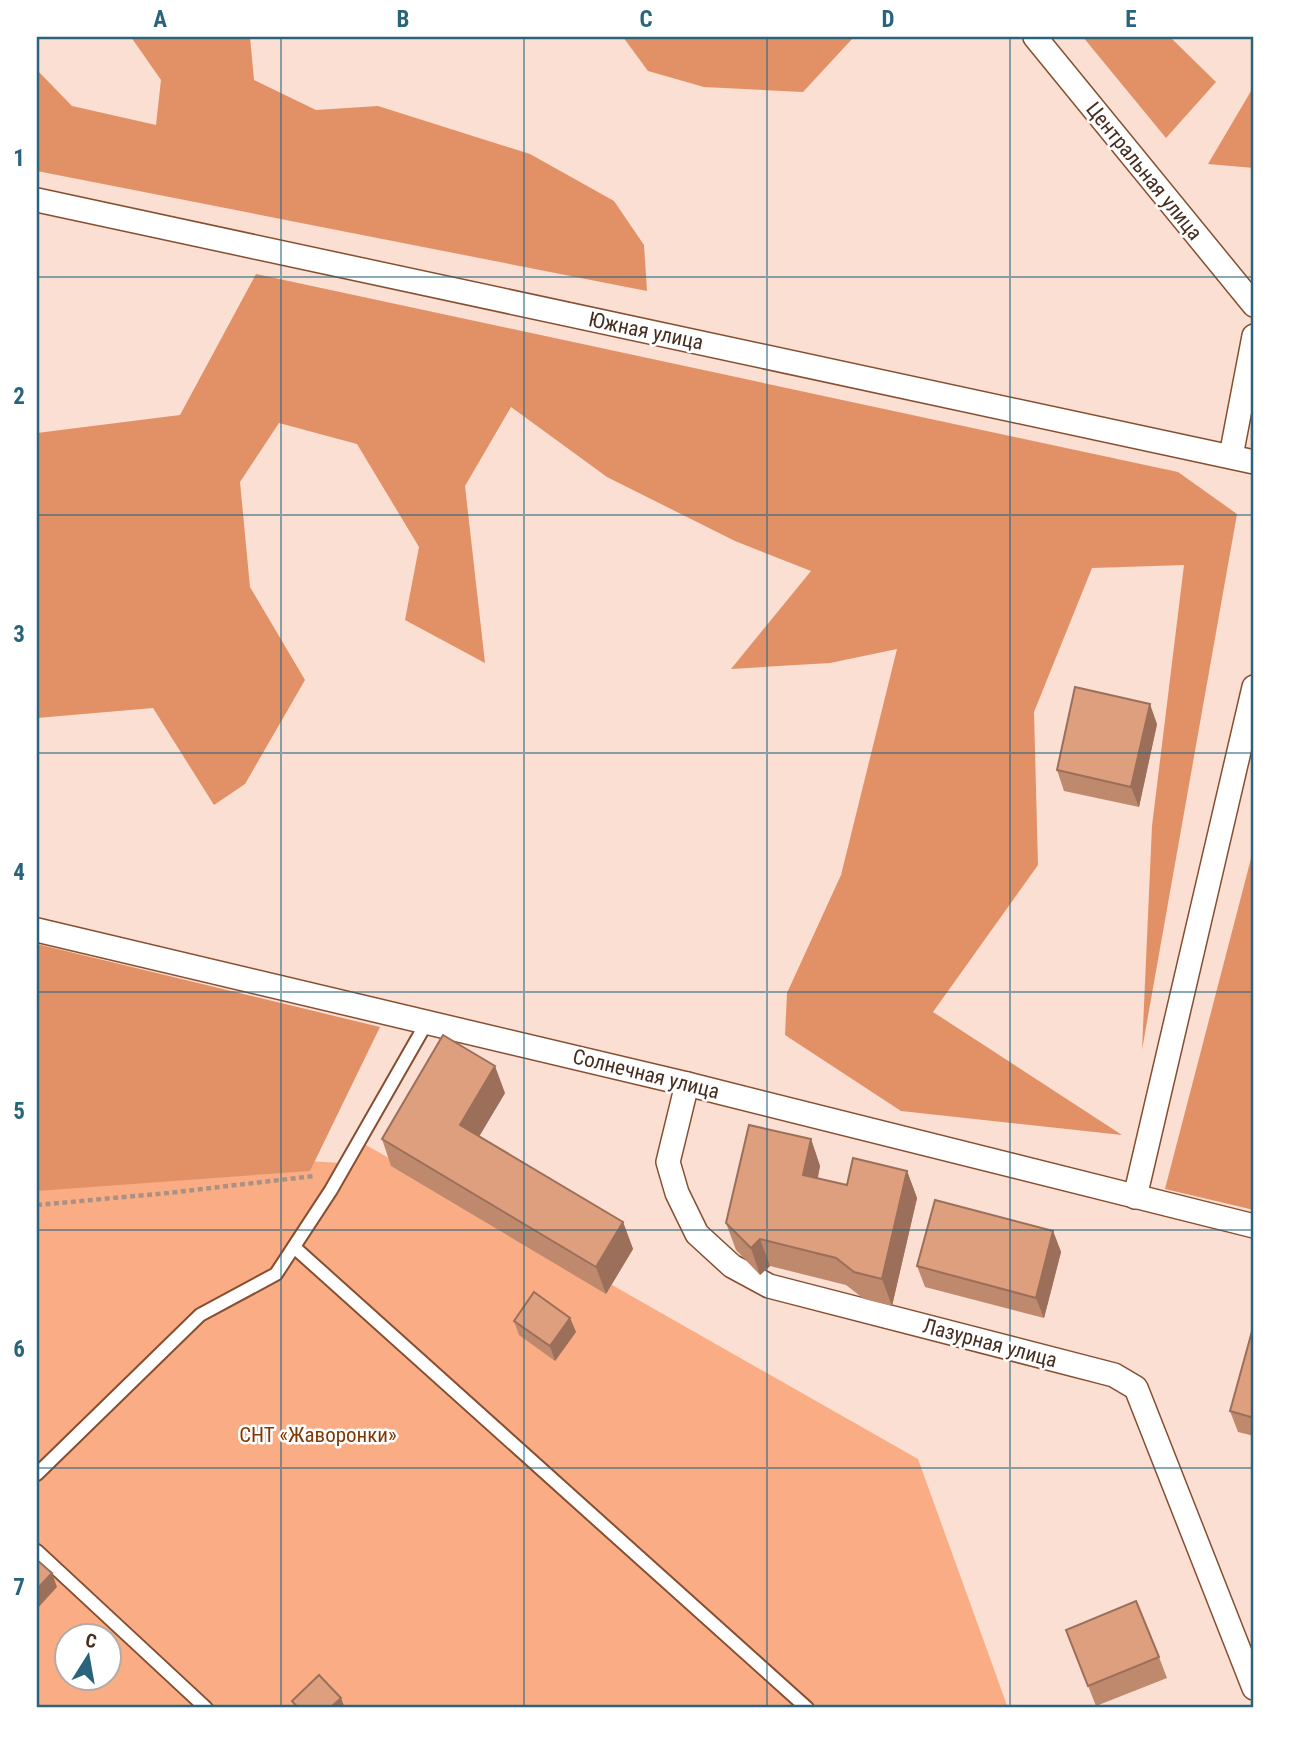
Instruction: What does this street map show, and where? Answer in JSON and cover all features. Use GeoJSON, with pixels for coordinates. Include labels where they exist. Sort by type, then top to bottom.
{"type":"FeatureCollection","features":[{"type":"Feature","properties":{"kind":"street","name":"Центральная улица"},"geometry":{"type":"LineString","coordinates":[[1035,37],[1254,305]]}},
{"type":"Feature","properties":{"kind":"street","name":"Южная улица"},"geometry":{"type":"LineString","coordinates":[[37,200],[1254,462]]}},
{"type":"Feature","properties":{"kind":"street"},"geometry":{"type":"LineString","coordinates":[[1231,456],[1254,335]]}},
{"type":"Feature","properties":{"kind":"street"},"geometry":{"type":"LineString","coordinates":[[1135,1197],[1254,687]]}},
{"type":"Feature","properties":{"kind":"street","name":"Солнечная улица"},"geometry":{"type":"LineString","coordinates":[[37,930],[687,1084],[1254,1226]]}},
{"type":"Feature","properties":{"kind":"street","name":"Лазурная улица"},"geometry":{"type":"LineString","coordinates":[[687,1084],[668,1163],[677,1193],[697,1234],[732,1266],[769,1286],[1114,1375],[1136,1388],[1254,1688]]}},
{"type":"Feature","properties":{"kind":"lane"},"geometry":{"type":"LineString","coordinates":[[37,1474],[200,1315],[276,1274],[340,1174],[427,1022]]}},
{"type":"Feature","properties":{"kind":"lane"},"geometry":{"type":"LineString","coordinates":[[293,1247],[807,1708]]}},
{"type":"Feature","properties":{"kind":"lane"},"geometry":{"type":"LineString","coordinates":[[37,1551],[206,1708]]}},
{"type":"Feature","properties":{"kind":"path"},"geometry":{"type":"LineString","coordinates":[[37,1205],[340,1174]]}},
{"type":"Feature","properties":{"kind":"green space","name":"СНТ «Жаворонки»"},"geometry":{"type":"Polygon","coordinates":[[[359,1141],[918,1459],[1008,1708],[37,1708],[37,1188],[191,1154],[341,1163],[359,1141]]]}},
{"type":"Feature","properties":{"kind":"shaded area"},"geometry":{"type":"Polygon","coordinates":[[[131,37],[250,37],[254,80],[316,110],[378,106],[530,154],[614,201],[644,245],[647,291],[37,171],[37,70],[72,106],[156,125],[161,80],[131,37]]]}},
{"type":"Feature","properties":{"kind":"shaded area"},"geometry":{"type":"Polygon","coordinates":[[[623,37],[852,39],[803,92],[704,87],[648,71],[623,37]]]}},
{"type":"Feature","properties":{"kind":"shaded area"},"geometry":{"type":"Polygon","coordinates":[[[1083,37],[1170,37],[1216,82],[1166,138],[1083,37]]]}},
{"type":"Feature","properties":{"kind":"shaded area"},"geometry":{"type":"Polygon","coordinates":[[[1254,86],[1254,168],[1208,164],[1254,86]]]}},
{"type":"Feature","properties":{"kind":"shaded area"},"geometry":{"type":"Polygon","coordinates":[[[256,274],[1178,472],[1237,514],[1142,1050],[1152,826],[1184,565],[1092,568],[1034,712],[1038,865],[933,1012],[1122,1135],[901,1111],[785,1035],[787,993],[841,875],[897,649],[830,663],[731,669],[811,571],[735,541],[607,477],[511,407],[465,486],[485,663],[405,620],[419,547],[357,444],[279,423],[240,482],[250,587],[305,680],[245,784],[214,805],[153,708],[37,718],[37,433],[180,415],[256,274]]]}},
{"type":"Feature","properties":{"kind":"shaded area"},"geometry":{"type":"Polygon","coordinates":[[[1254,847],[1254,1210],[1165,1189],[1254,847]]]}},
{"type":"Feature","properties":{"kind":"shaded area"},"geometry":{"type":"Polygon","coordinates":[[[37,944],[380,1027],[310,1171],[37,1191],[37,944]]]}},
{"type":"Feature","properties":{"kind":"building"},"geometry":{"type":"Polygon","coordinates":[[[1075,687],[1150,704],[1131,787],[1057,770],[1075,687]]]}},
{"type":"Feature","properties":{"kind":"building"},"geometry":{"type":"Polygon","coordinates":[[[443,1035],[495,1066],[460,1125],[623,1222],[596,1267],[382,1139],[443,1035]]]}},
{"type":"Feature","properties":{"kind":"building"},"geometry":{"type":"Polygon","coordinates":[[[749,1125],[811,1139],[803,1175],[847,1185],[853,1158],[907,1171],[882,1279],[854,1272],[836,1258],[760,1239],[751,1248],[726,1223],[749,1125]]]}},
{"type":"Feature","properties":{"kind":"building"},"geometry":{"type":"Polygon","coordinates":[[[935,1200],[1053,1231],[1036,1298],[917,1266],[935,1200]]]}},
{"type":"Feature","properties":{"kind":"building"},"geometry":{"type":"Polygon","coordinates":[[[534,1292],[570,1318],[550,1346],[514,1321],[534,1292]]]}},
{"type":"Feature","properties":{"kind":"building"},"geometry":{"type":"Polygon","coordinates":[[[1254,1324],[1254,1418],[1230,1411],[1254,1324]]]}},
{"type":"Feature","properties":{"kind":"building"},"geometry":{"type":"Polygon","coordinates":[[[37,1560],[52,1573],[37,1589],[37,1560]]]}},
{"type":"Feature","properties":{"kind":"building"},"geometry":{"type":"Polygon","coordinates":[[[1136,1601],[1159,1657],[1088,1686],[1066,1630],[1136,1601]]]}},
{"type":"Feature","properties":{"kind":"building"},"geometry":{"type":"Polygon","coordinates":[[[319,1675],[341,1698],[330,1708],[298,1708],[292,1701],[319,1675]]]}}]}
